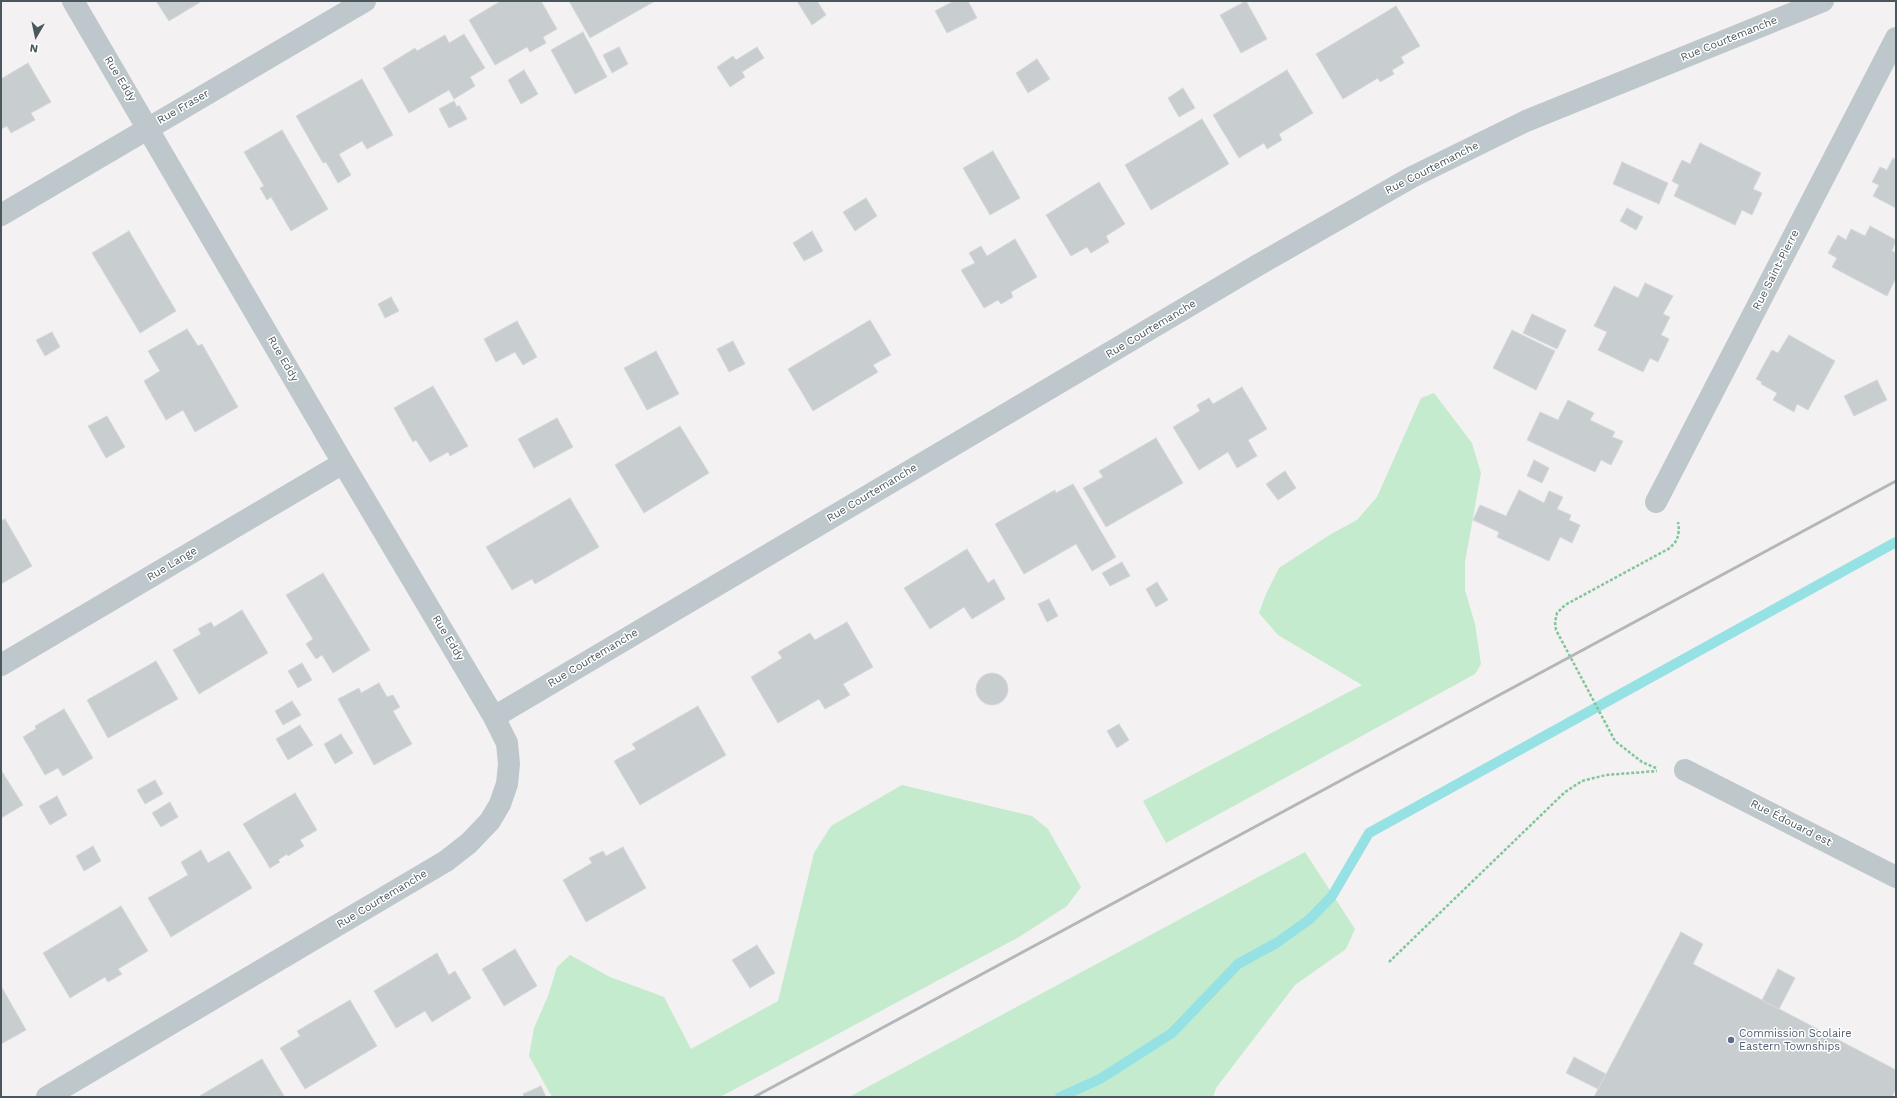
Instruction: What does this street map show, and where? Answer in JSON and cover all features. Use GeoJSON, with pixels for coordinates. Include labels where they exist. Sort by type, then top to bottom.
{"type":"FeatureCollection","features":[{"type":"Feature","properties":{"kind":"street","name":"Rue Eddy"},"geometry":{"type":"LineString","coordinates":[[74,1],[343,463],[494,717]]}},
{"type":"Feature","properties":{"kind":"street","name":"Rue Fraser"},"geometry":{"type":"LineString","coordinates":[[1,215],[366,1]]}},
{"type":"Feature","properties":{"kind":"street","name":"Rue Courtemanche"},"geometry":{"type":"LineString","coordinates":[[47,1097],[415,880],[446,861],[469,843],[490,821],[500,804],[507,784],[509,764],[507,743],[494,717],[1258,265],[1412,177],[1526,121],[1823,1]]}},
{"type":"Feature","properties":{"kind":"street","name":"Rue Saint-Pierre"},"geometry":{"type":"LineString","coordinates":[[1656,502],[1896,38]]}},
{"type":"Feature","properties":{"kind":"street","name":"Rue Lange"},"geometry":{"type":"LineString","coordinates":[[1,665],[343,463]]}},
{"type":"Feature","properties":{"kind":"street","name":"Rue Édouard est"},"geometry":{"type":"LineString","coordinates":[[1685,770],[1896,877]]}},
{"type":"Feature","properties":{"kind":"path"},"geometry":{"type":"LineString","coordinates":[[1656,502],[1672,512],[1678,520],[1679,530],[1676,540],[1670,548],[1565,605],[1558,613],[1555,622],[1556,630],[1615,741],[1642,762],[1659,770],[1685,770]]}},
{"type":"Feature","properties":{"kind":"path"},"geometry":{"type":"LineString","coordinates":[[1389,962],[1565,792],[1582,781],[1606,775],[1685,770]]}},
{"type":"Feature","properties":{"kind":"green space"},"geometry":{"type":"Polygon","coordinates":[[[1434,393],[1472,443],[1481,473],[1465,562],[1465,590],[1475,624],[1481,664],[1475,674],[1166,843],[1143,801],[1362,685],[1278,635],[1259,613],[1266,594],[1279,568],[1331,534],[1357,520],[1377,497],[1421,398],[1434,393]]]}},
{"type":"Feature","properties":{"kind":"green space"},"geometry":{"type":"Polygon","coordinates":[[[902,785],[1032,816],[1048,829],[1081,887],[1067,906],[1019,937],[720,1097],[552,1097],[529,1056],[534,1028],[548,996],[557,967],[570,955],[610,977],[664,997],[691,1049],[778,1001],[814,853],[831,826],[902,785]]]}},
{"type":"Feature","properties":{"kind":"green space"},"geometry":{"type":"Polygon","coordinates":[[[1305,852],[1355,929],[1346,949],[1295,985],[1216,1088],[1213,1097],[849,1097],[1305,852]]]}},
{"type":"Feature","properties":{"kind":"building"},"geometry":{"type":"Polygon","coordinates":[[[156,1],[202,1],[169,21],[156,1]]]}},
{"type":"Feature","properties":{"kind":"building"},"geometry":{"type":"Polygon","coordinates":[[[501,1],[541,1],[557,29],[543,37],[546,43],[530,52],[527,47],[495,65],[469,20],[501,1]]]}},
{"type":"Feature","properties":{"kind":"building"},"geometry":{"type":"Polygon","coordinates":[[[569,1],[655,1],[590,38],[569,1]]]}},
{"type":"Feature","properties":{"kind":"building"},"geometry":{"type":"Polygon","coordinates":[[[797,1],[817,1],[826,15],[812,25],[797,1]]]}},
{"type":"Feature","properties":{"kind":"building"},"geometry":{"type":"Polygon","coordinates":[[[954,1],[968,1],[977,18],[947,33],[935,11],[954,1]]]}},
{"type":"Feature","properties":{"kind":"building"},"geometry":{"type":"Polygon","coordinates":[[[1246,1],[1267,39],[1241,53],[1220,15],[1246,1]]]}},
{"type":"Feature","properties":{"kind":"building"},"geometry":{"type":"Polygon","coordinates":[[[1396,6],[1420,46],[1401,57],[1404,63],[1392,70],[1394,74],[1380,82],[1378,78],[1343,99],[1316,54],[1396,6]]]}},
{"type":"Feature","properties":{"kind":"building"},"geometry":{"type":"Polygon","coordinates":[[[583,32],[607,77],[575,94],[551,50],[583,32]]]}},
{"type":"Feature","properties":{"kind":"building"},"geometry":{"type":"Polygon","coordinates":[[[464,34],[485,68],[470,77],[475,86],[454,99],[449,90],[409,113],[383,68],[415,48],[417,51],[445,35],[449,43],[464,34]]]}},
{"type":"Feature","properties":{"kind":"building"},"geometry":{"type":"Polygon","coordinates":[[[619,47],[628,64],[612,73],[603,55],[619,47]]]}},
{"type":"Feature","properties":{"kind":"building"},"geometry":{"type":"Polygon","coordinates":[[[757,47],[764,58],[742,72],[745,77],[730,87],[717,67],[733,56],[736,60],[757,47]]]}},
{"type":"Feature","properties":{"kind":"building"},"geometry":{"type":"Polygon","coordinates":[[[1037,59],[1050,79],[1028,93],[1016,73],[1037,59]]]}},
{"type":"Feature","properties":{"kind":"building"},"geometry":{"type":"Polygon","coordinates":[[[28,63],[51,102],[31,113],[35,120],[11,133],[7,126],[1,129],[1,79],[28,63]]]}},
{"type":"Feature","properties":{"kind":"building"},"geometry":{"type":"Polygon","coordinates":[[[524,70],[538,94],[521,104],[508,80],[524,70]]]}},
{"type":"Feature","properties":{"kind":"building"},"geometry":{"type":"Polygon","coordinates":[[[1287,70],[1313,113],[1279,134],[1282,140],[1267,149],[1264,143],[1239,158],[1213,115],[1287,70]]]}},
{"type":"Feature","properties":{"kind":"building"},"geometry":{"type":"Polygon","coordinates":[[[362,79],[393,135],[367,149],[362,141],[339,154],[351,175],[338,183],[326,162],[323,163],[296,116],[362,79]]]}},
{"type":"Feature","properties":{"kind":"building"},"geometry":{"type":"Polygon","coordinates":[[[1183,88],[1195,108],[1179,117],[1168,98],[1183,88]]]}},
{"type":"Feature","properties":{"kind":"building"},"geometry":{"type":"Polygon","coordinates":[[[454,101],[457,107],[459,105],[467,119],[449,128],[439,109],[454,101]]]}},
{"type":"Feature","properties":{"kind":"building"},"geometry":{"type":"Polygon","coordinates":[[[1202,119],[1229,164],[1151,210],[1125,165],[1202,119]]]}},
{"type":"Feature","properties":{"kind":"building"},"geometry":{"type":"Polygon","coordinates":[[[282,130],[328,209],[291,231],[271,197],[267,200],[260,188],[264,186],[244,152],[282,130]]]}},
{"type":"Feature","properties":{"kind":"building"},"geometry":{"type":"Polygon","coordinates":[[[1700,143],[1761,173],[1753,189],[1762,193],[1752,215],[1742,210],[1735,225],[1674,196],[1679,185],[1672,181],[1682,160],[1690,164],[1700,143]]]}},
{"type":"Feature","properties":{"kind":"building"},"geometry":{"type":"Polygon","coordinates":[[[993,151],[1020,198],[990,215],[963,168],[993,151]]]}},
{"type":"Feature","properties":{"kind":"building"},"geometry":{"type":"Polygon","coordinates":[[[1893,158],[1896,160],[1896,208],[1873,196],[1879,185],[1872,182],[1880,167],[1887,170],[1893,158]]]}},
{"type":"Feature","properties":{"kind":"building"},"geometry":{"type":"Polygon","coordinates":[[[1622,162],[1668,183],[1659,204],[1613,184],[1622,162]]]}},
{"type":"Feature","properties":{"kind":"building"},"geometry":{"type":"Polygon","coordinates":[[[1099,182],[1125,224],[1106,236],[1109,242],[1091,253],[1087,247],[1071,256],[1046,215],[1099,182]]]}},
{"type":"Feature","properties":{"kind":"building"},"geometry":{"type":"Polygon","coordinates":[[[866,198],[877,216],[855,231],[843,212],[866,198]]]}},
{"type":"Feature","properties":{"kind":"building"},"geometry":{"type":"Polygon","coordinates":[[[1627,208],[1643,217],[1636,230],[1620,221],[1627,208]]]}},
{"type":"Feature","properties":{"kind":"building"},"geometry":{"type":"Polygon","coordinates":[[[1870,226],[1896,240],[1892,251],[1896,253],[1896,278],[1887,296],[1832,267],[1837,258],[1828,253],[1838,235],[1846,240],[1851,229],[1865,236],[1870,226]]]}},
{"type":"Feature","properties":{"kind":"building"},"geometry":{"type":"Polygon","coordinates":[[[129,231],[176,311],[140,333],[92,253],[129,231]]]}},
{"type":"Feature","properties":{"kind":"building"},"geometry":{"type":"Polygon","coordinates":[[[812,231],[823,251],[804,261],[793,243],[812,231]]]}},
{"type":"Feature","properties":{"kind":"building"},"geometry":{"type":"Polygon","coordinates":[[[1015,239],[1037,277],[1011,292],[1013,297],[1001,304],[998,300],[984,308],[961,270],[975,263],[969,253],[981,246],[987,256],[1015,239]]]}},
{"type":"Feature","properties":{"kind":"building"},"geometry":{"type":"Polygon","coordinates":[[[1645,283],[1673,296],[1663,314],[1670,317],[1661,335],[1669,339],[1658,362],[1650,358],[1643,372],[1598,350],[1607,332],[1594,326],[1614,286],[1638,298],[1645,283]]]}},
{"type":"Feature","properties":{"kind":"building"},"geometry":{"type":"Polygon","coordinates":[[[391,297],[399,311],[385,318],[378,304],[391,297]]]}},
{"type":"Feature","properties":{"kind":"building"},"geometry":{"type":"Polygon","coordinates":[[[1532,314],[1566,330],[1557,349],[1523,333],[1532,314]]]}},
{"type":"Feature","properties":{"kind":"building"},"geometry":{"type":"Polygon","coordinates":[[[870,320],[891,355],[873,365],[878,372],[813,411],[788,369],[870,320]]]}},
{"type":"Feature","properties":{"kind":"building"},"geometry":{"type":"Polygon","coordinates":[[[517,321],[537,357],[523,365],[515,352],[496,362],[484,339],[517,321]]]}},
{"type":"Feature","properties":{"kind":"building"},"geometry":{"type":"Polygon","coordinates":[[[187,329],[198,346],[202,344],[238,407],[195,432],[183,410],[166,420],[144,381],[160,371],[148,351],[187,329]]]}},
{"type":"Feature","properties":{"kind":"building"},"geometry":{"type":"Polygon","coordinates":[[[1512,330],[1555,351],[1536,390],[1493,368],[1512,330]]]}},
{"type":"Feature","properties":{"kind":"building"},"geometry":{"type":"Polygon","coordinates":[[[52,332],[60,347],[45,356],[36,340],[52,332]]]}},
{"type":"Feature","properties":{"kind":"building"},"geometry":{"type":"Polygon","coordinates":[[[1789,335],[1835,361],[1808,410],[1797,404],[1794,412],[1773,400],[1777,393],[1761,384],[1762,382],[1756,379],[1772,350],[1778,353],[1789,335]]]}},
{"type":"Feature","properties":{"kind":"building"},"geometry":{"type":"Polygon","coordinates":[[[733,341],[745,364],[729,372],[717,349],[733,341]]]}},
{"type":"Feature","properties":{"kind":"building"},"geometry":{"type":"Polygon","coordinates":[[[656,351],[679,394],[647,410],[624,368],[656,351]]]}},
{"type":"Feature","properties":{"kind":"building"},"geometry":{"type":"Polygon","coordinates":[[[1877,380],[1887,400],[1854,416],[1844,396],[1877,380]]]}},
{"type":"Feature","properties":{"kind":"building"},"geometry":{"type":"Polygon","coordinates":[[[433,386],[468,446],[450,456],[448,452],[430,462],[416,440],[413,442],[394,408],[433,386]]]}},
{"type":"Feature","properties":{"kind":"building"},"geometry":{"type":"Polygon","coordinates":[[[1242,387],[1267,429],[1248,440],[1257,456],[1237,468],[1228,452],[1199,470],[1173,427],[1200,411],[1197,405],[1209,398],[1213,404],[1242,387]]]}},
{"type":"Feature","properties":{"kind":"building"},"geometry":{"type":"Polygon","coordinates":[[[1568,400],[1594,413],[1590,420],[1615,432],[1612,437],[1623,441],[1611,465],[1601,460],[1595,472],[1527,440],[1540,412],[1558,420],[1568,400]]]}},
{"type":"Feature","properties":{"kind":"building"},"geometry":{"type":"Polygon","coordinates":[[[107,416],[125,447],[106,458],[88,426],[107,416]]]}},
{"type":"Feature","properties":{"kind":"building"},"geometry":{"type":"Polygon","coordinates":[[[557,418],[573,447],[534,468],[518,439],[557,418]]]}},
{"type":"Feature","properties":{"kind":"building"},"geometry":{"type":"Polygon","coordinates":[[[680,426],[709,473],[644,513],[615,465],[680,426]]]}},
{"type":"Feature","properties":{"kind":"building"},"geometry":{"type":"Polygon","coordinates":[[[1156,438],[1183,483],[1106,527],[1083,488],[1103,477],[1099,471],[1156,438]]]}},
{"type":"Feature","properties":{"kind":"building"},"geometry":{"type":"Polygon","coordinates":[[[1534,460],[1549,468],[1542,483],[1527,476],[1534,460]]]}},
{"type":"Feature","properties":{"kind":"building"},"geometry":{"type":"Polygon","coordinates":[[[1285,471],[1296,488],[1278,500],[1266,484],[1285,471]]]}},
{"type":"Feature","properties":{"kind":"building"},"geometry":{"type":"Polygon","coordinates":[[[1073,484],[1116,557],[1092,571],[1076,544],[1024,574],[995,524],[1055,490],[1056,493],[1073,484]]]}},
{"type":"Feature","properties":{"kind":"building"},"geometry":{"type":"Polygon","coordinates":[[[1519,490],[1544,503],[1549,491],[1563,497],[1557,509],[1571,515],[1569,520],[1580,525],[1572,543],[1560,537],[1549,561],[1497,537],[1499,532],[1473,520],[1480,505],[1506,516],[1519,490]]]}},
{"type":"Feature","properties":{"kind":"building"},"geometry":{"type":"Polygon","coordinates":[[[570,498],[599,547],[535,584],[532,579],[512,590],[486,547],[570,498]]]}},
{"type":"Feature","properties":{"kind":"building"},"geometry":{"type":"Polygon","coordinates":[[[5,519],[32,566],[1,584],[1,521],[5,519]]]}},
{"type":"Feature","properties":{"kind":"building"},"geometry":{"type":"Polygon","coordinates":[[[967,549],[988,583],[994,579],[1005,599],[972,619],[964,607],[930,629],[904,588],[967,549]]]}},
{"type":"Feature","properties":{"kind":"building"},"geometry":{"type":"Polygon","coordinates":[[[1122,562],[1130,576],[1110,586],[1102,573],[1122,562]]]}},
{"type":"Feature","properties":{"kind":"building"},"geometry":{"type":"Polygon","coordinates":[[[323,573],[370,650],[333,673],[322,655],[316,659],[306,644],[313,639],[286,595],[323,573]]]}},
{"type":"Feature","properties":{"kind":"building"},"geometry":{"type":"Polygon","coordinates":[[[1157,582],[1168,600],[1156,607],[1146,589],[1157,582]]]}},
{"type":"Feature","properties":{"kind":"building"},"geometry":{"type":"Polygon","coordinates":[[[1049,599],[1058,616],[1047,622],[1038,604],[1049,599]]]}},
{"type":"Feature","properties":{"kind":"building"},"geometry":{"type":"Polygon","coordinates":[[[242,610],[268,653],[199,694],[173,650],[201,634],[198,629],[211,622],[214,627],[242,610]]]}},
{"type":"Feature","properties":{"kind":"building"},"geometry":{"type":"Polygon","coordinates":[[[847,622],[873,667],[843,684],[850,695],[825,709],[819,699],[778,723],[751,677],[782,658],[778,652],[810,633],[815,640],[847,622]]]}},
{"type":"Feature","properties":{"kind":"building"},"geometry":{"type":"Polygon","coordinates":[[[156,661],[178,699],[108,738],[87,700],[156,661]]]}},
{"type":"Feature","properties":{"kind":"building"},"geometry":{"type":"Polygon","coordinates":[[[302,663],[312,680],[298,688],[288,671],[302,663]]]}},
{"type":"Feature","properties":{"kind":"building"},"geometry":{"type":"Polygon","coordinates":[[[989,673],[995,673],[1005,680],[1008,689],[1007,695],[1001,702],[995,705],[989,705],[979,698],[976,692],[976,686],[983,676],[989,673]]]}},
{"type":"Feature","properties":{"kind":"building"},"geometry":{"type":"Polygon","coordinates":[[[379,683],[387,697],[393,695],[400,707],[393,711],[412,744],[374,765],[338,699],[359,688],[361,693],[379,683]]]}},
{"type":"Feature","properties":{"kind":"building"},"geometry":{"type":"Polygon","coordinates":[[[292,701],[301,715],[283,725],[275,711],[292,701]]]}},
{"type":"Feature","properties":{"kind":"building"},"geometry":{"type":"Polygon","coordinates":[[[698,706],[726,755],[640,805],[614,761],[636,749],[632,744],[698,706]]]}},
{"type":"Feature","properties":{"kind":"building"},"geometry":{"type":"Polygon","coordinates":[[[64,709],[93,758],[63,776],[58,768],[45,775],[23,737],[36,729],[35,726],[64,709]]]}},
{"type":"Feature","properties":{"kind":"building"},"geometry":{"type":"Polygon","coordinates":[[[1119,724],[1129,740],[1117,748],[1107,731],[1119,724]]]}},
{"type":"Feature","properties":{"kind":"building"},"geometry":{"type":"Polygon","coordinates":[[[300,725],[313,745],[288,760],[276,739],[300,725]]]}},
{"type":"Feature","properties":{"kind":"building"},"geometry":{"type":"Polygon","coordinates":[[[341,734],[353,753],[335,764],[324,744],[341,734]]]}},
{"type":"Feature","properties":{"kind":"building"},"geometry":{"type":"Polygon","coordinates":[[[1,770],[23,805],[1,818],[1,770]]]}},
{"type":"Feature","properties":{"kind":"building"},"geometry":{"type":"Polygon","coordinates":[[[155,780],[163,794],[145,804],[137,790],[155,780]]]}},
{"type":"Feature","properties":{"kind":"building"},"geometry":{"type":"Polygon","coordinates":[[[295,793],[317,830],[300,840],[304,846],[288,856],[287,854],[278,860],[280,862],[270,868],[243,824],[295,793]]]}},
{"type":"Feature","properties":{"kind":"building"},"geometry":{"type":"Polygon","coordinates":[[[57,796],[67,815],[50,825],[39,806],[57,796]]]}},
{"type":"Feature","properties":{"kind":"building"},"geometry":{"type":"Polygon","coordinates":[[[170,802],[178,817],[161,827],[152,813],[170,802]]]}},
{"type":"Feature","properties":{"kind":"building"},"geometry":{"type":"Polygon","coordinates":[[[93,846],[101,861],[84,871],[76,856],[93,846]]]}},
{"type":"Feature","properties":{"kind":"building"},"geometry":{"type":"Polygon","coordinates":[[[623,847],[646,888],[586,922],[563,880],[592,863],[589,858],[603,851],[606,856],[623,847]]]}},
{"type":"Feature","properties":{"kind":"building"},"geometry":{"type":"Polygon","coordinates":[[[201,850],[208,863],[229,851],[252,888],[171,937],[148,898],[188,875],[181,862],[201,850]]]}},
{"type":"Feature","properties":{"kind":"building"},"geometry":{"type":"Polygon","coordinates":[[[121,906],[148,951],[118,969],[122,974],[108,982],[105,977],[70,998],[43,953],[121,906]]]}},
{"type":"Feature","properties":{"kind":"building","name":"Commission Scolaire Eastern Townships"},"geometry":{"type":"Polygon","coordinates":[[[1681,932],[1703,944],[1693,964],[1896,1070],[1896,1089],[1892,1097],[1594,1097],[1681,932]]]}},
{"type":"Feature","properties":{"kind":"building"},"geometry":{"type":"Polygon","coordinates":[[[757,945],[775,973],[750,988],[732,960],[757,945]]]}},
{"type":"Feature","properties":{"kind":"building"},"geometry":{"type":"Polygon","coordinates":[[[515,949],[537,986],[504,1006],[482,969],[515,949]]]}},
{"type":"Feature","properties":{"kind":"building"},"geometry":{"type":"Polygon","coordinates":[[[437,953],[449,975],[455,971],[471,998],[432,1022],[425,1011],[396,1028],[374,991],[437,953]]]}},
{"type":"Feature","properties":{"kind":"building"},"geometry":{"type":"Polygon","coordinates":[[[1778,969],[1795,978],[1779,1009],[1762,1000],[1778,969]]]}},
{"type":"Feature","properties":{"kind":"building"},"geometry":{"type":"Polygon","coordinates":[[[1,986],[26,1030],[1,1044],[1,986]]]}},
{"type":"Feature","properties":{"kind":"building"},"geometry":{"type":"Polygon","coordinates":[[[350,1000],[377,1046],[305,1089],[280,1048],[300,1036],[297,1031],[350,1000]]]}},
{"type":"Feature","properties":{"kind":"building"},"geometry":{"type":"Polygon","coordinates":[[[1574,1057],[1606,1074],[1598,1089],[1566,1073],[1574,1057]]]}},
{"type":"Feature","properties":{"kind":"building"},"geometry":{"type":"Polygon","coordinates":[[[262,1059],[284,1096],[198,1097],[262,1059]]]}},
{"type":"Feature","properties":{"kind":"building"},"geometry":{"type":"Polygon","coordinates":[[[541,1086],[546,1097],[524,1097],[523,1094],[541,1086]]]}},
{"type":"Feature","properties":{"kind":"waterway"},"geometry":{"type":"LineString","coordinates":[[1060,1097],[1100,1079],[1172,1033],[1238,964],[1278,942],[1310,919],[1332,896],[1369,833],[1896,542]]}},
{"type":"Feature","properties":{"kind":"railway"},"geometry":{"type":"LineString","coordinates":[[754,1097],[1896,481]]}},
{"type":"Feature","properties":{"kind":"place","name":"Commission Scolaire Eastern Townships"},"geometry":{"type":"Point","coordinates":[1731,1040]}}]}
